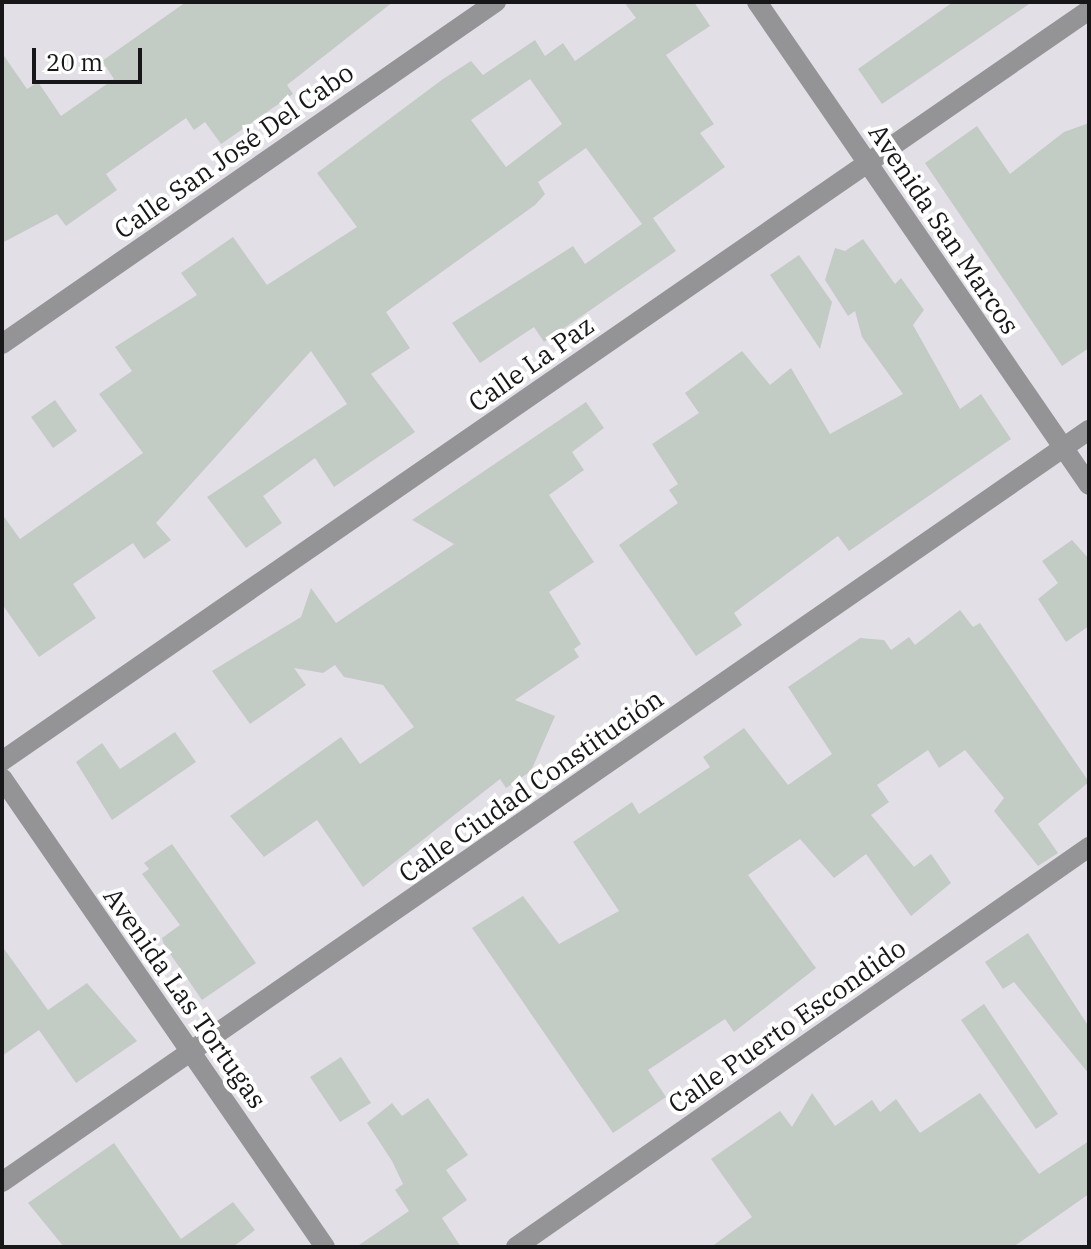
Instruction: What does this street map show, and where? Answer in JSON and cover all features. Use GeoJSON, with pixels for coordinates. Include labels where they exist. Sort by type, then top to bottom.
{"type":"FeatureCollection","features":[{"type":"Feature","properties":{"kind":"street","name":"Calle San José Del Cabo"},"geometry":{"type":"LineString","coordinates":[[2,344],[496,2]]}},
{"type":"Feature","properties":{"kind":"street","name":"Avenida San Marcos"},"geometry":{"type":"LineString","coordinates":[[757,2],[1089,485]]}},
{"type":"Feature","properties":{"kind":"street","name":"Calle La Paz"},"geometry":{"type":"LineString","coordinates":[[2,761],[1089,10]]}},
{"type":"Feature","properties":{"kind":"street","name":"Calle Ciudad Constitución"},"geometry":{"type":"LineString","coordinates":[[2,1182],[1089,430]]}},
{"type":"Feature","properties":{"kind":"street","name":"Avenida Las Tortugas"},"geometry":{"type":"LineString","coordinates":[[2,778],[325,1247]]}},
{"type":"Feature","properties":{"kind":"street","name":"Calle Puerto Escondido"},"geometry":{"type":"LineString","coordinates":[[516,1247],[1089,847]]}},
{"type":"Feature","properties":{"kind":"building"},"geometry":{"type":"Polygon","coordinates":[[[186,2],[393,2],[287,85],[293,94],[221,144],[205,122],[194,130],[186,118],[106,174],[117,190],[66,226],[57,214],[2,243],[2,53],[27,89],[38,82],[61,116],[114,79],[102,61],[186,2]]]}},
{"type":"Feature","properties":{"kind":"building"},"geometry":{"type":"Polygon","coordinates":[[[624,2],[694,2],[710,26],[666,55],[714,124],[700,133],[725,167],[653,218],[676,251],[544,342],[534,327],[480,363],[452,323],[573,246],[585,264],[642,224],[586,148],[538,182],[545,194],[535,205],[386,312],[410,348],[371,374],[415,432],[334,487],[315,458],[263,496],[282,523],[246,548],[207,497],[347,404],[311,351],[156,523],[171,540],[144,559],[133,543],[73,584],[96,618],[39,657],[2,604],[2,514],[20,539],[143,453],[99,394],[132,371],[115,347],[197,295],[181,273],[233,237],[267,285],[357,227],[317,173],[443,79],[471,61],[483,75],[535,40],[545,56],[563,43],[575,61],[636,18],[624,2]],[[530,79],[471,120],[506,167],[562,124],[530,79]]]}},
{"type":"Feature","properties":{"kind":"building"},"geometry":{"type":"Polygon","coordinates":[[[953,2],[1032,2],[882,104],[858,69],[953,2]]]}},
{"type":"Feature","properties":{"kind":"building"},"geometry":{"type":"Polygon","coordinates":[[[1089,123],[1089,348],[1062,366],[925,163],[977,126],[1010,174],[1064,132],[1089,123]]]}},
{"type":"Feature","properties":{"kind":"building"},"geometry":{"type":"Polygon","coordinates":[[[863,239],[895,284],[901,278],[924,310],[913,325],[960,409],[981,394],[1011,439],[849,551],[838,536],[734,613],[742,625],[696,656],[619,545],[678,503],[669,490],[678,484],[652,444],[699,413],[685,393],[742,351],[770,385],[791,368],[830,434],[903,394],[862,337],[855,311],[848,316],[825,280],[835,248],[845,251],[863,239]]]}},
{"type":"Feature","properties":{"kind":"building"},"geometry":{"type":"Polygon","coordinates":[[[799,255],[832,302],[820,349],[770,275],[799,255]]]}},
{"type":"Feature","properties":{"kind":"building"},"geometry":{"type":"Polygon","coordinates":[[[55,400],[77,431],[53,448],[31,417],[55,400]]]}},
{"type":"Feature","properties":{"kind":"building"},"geometry":{"type":"Polygon","coordinates":[[[586,402],[604,428],[572,452],[584,470],[549,495],[594,562],[549,592],[581,644],[574,649],[579,657],[515,700],[555,716],[531,771],[506,788],[500,779],[363,887],[317,820],[264,857],[230,816],[341,737],[360,764],[414,727],[383,685],[344,677],[335,665],[323,673],[294,668],[306,685],[250,724],[212,671],[301,617],[311,588],[336,623],[454,544],[412,520],[586,402]]]}},
{"type":"Feature","properties":{"kind":"building"},"geometry":{"type":"Polygon","coordinates":[[[1072,540],[1089,559],[1089,626],[1066,642],[1038,599],[1058,583],[1042,561],[1072,540]]]}},
{"type":"Feature","properties":{"kind":"building"},"geometry":{"type":"Polygon","coordinates":[[[960,610],[973,627],[980,623],[1089,782],[1038,824],[1058,853],[1038,866],[994,811],[1004,798],[965,750],[939,768],[928,750],[877,785],[889,802],[871,815],[914,867],[931,854],[951,883],[911,916],[866,854],[834,878],[800,839],[748,875],[816,968],[734,1032],[725,1019],[648,1070],[666,1097],[613,1133],[472,928],[523,896],[559,944],[619,911],[573,842],[632,802],[639,814],[710,767],[703,757],[744,728],[788,785],[832,754],[788,687],[860,638],[884,640],[891,650],[909,637],[915,645],[960,610]]]}},
{"type":"Feature","properties":{"kind":"building"},"geometry":{"type":"Polygon","coordinates":[[[175,732],[196,762],[112,820],[76,762],[102,743],[120,769],[175,732]]]}},
{"type":"Feature","properties":{"kind":"building"},"geometry":{"type":"Polygon","coordinates":[[[172,844],[256,963],[202,1000],[164,945],[162,938],[180,925],[142,874],[149,869],[144,863],[172,844]]]}},
{"type":"Feature","properties":{"kind":"building"},"geometry":{"type":"Polygon","coordinates":[[[1028,933],[1089,1027],[1089,1074],[1014,982],[1003,989],[985,962],[1028,933]]]}},
{"type":"Feature","properties":{"kind":"building"},"geometry":{"type":"Polygon","coordinates":[[[2,946],[48,1010],[87,983],[137,1041],[76,1083],[39,1030],[2,1056],[2,946]]]}},
{"type":"Feature","properties":{"kind":"building"},"geometry":{"type":"Polygon","coordinates":[[[984,1004],[1058,1114],[1036,1129],[961,1020],[984,1004]]]}},
{"type":"Feature","properties":{"kind":"building"},"geometry":{"type":"Polygon","coordinates":[[[341,1057],[371,1103],[340,1122],[310,1077],[341,1057]]]}},
{"type":"Feature","properties":{"kind":"building"},"geometry":{"type":"Polygon","coordinates":[[[812,1093],[835,1126],[872,1100],[880,1112],[896,1099],[920,1133],[980,1093],[1039,1174],[1089,1141],[1089,1194],[1013,1247],[711,1247],[752,1217],[711,1159],[780,1111],[792,1127],[812,1093]]]}},
{"type":"Feature","properties":{"kind":"building"},"geometry":{"type":"Polygon","coordinates":[[[428,1098],[468,1155],[446,1170],[467,1200],[442,1218],[461,1247],[356,1247],[409,1211],[395,1190],[403,1184],[367,1123],[392,1103],[402,1116],[428,1098]]]}},
{"type":"Feature","properties":{"kind":"building"},"geometry":{"type":"Polygon","coordinates":[[[114,1143],[181,1239],[233,1202],[255,1230],[233,1247],[64,1247],[28,1203],[114,1143]]]}}]}
